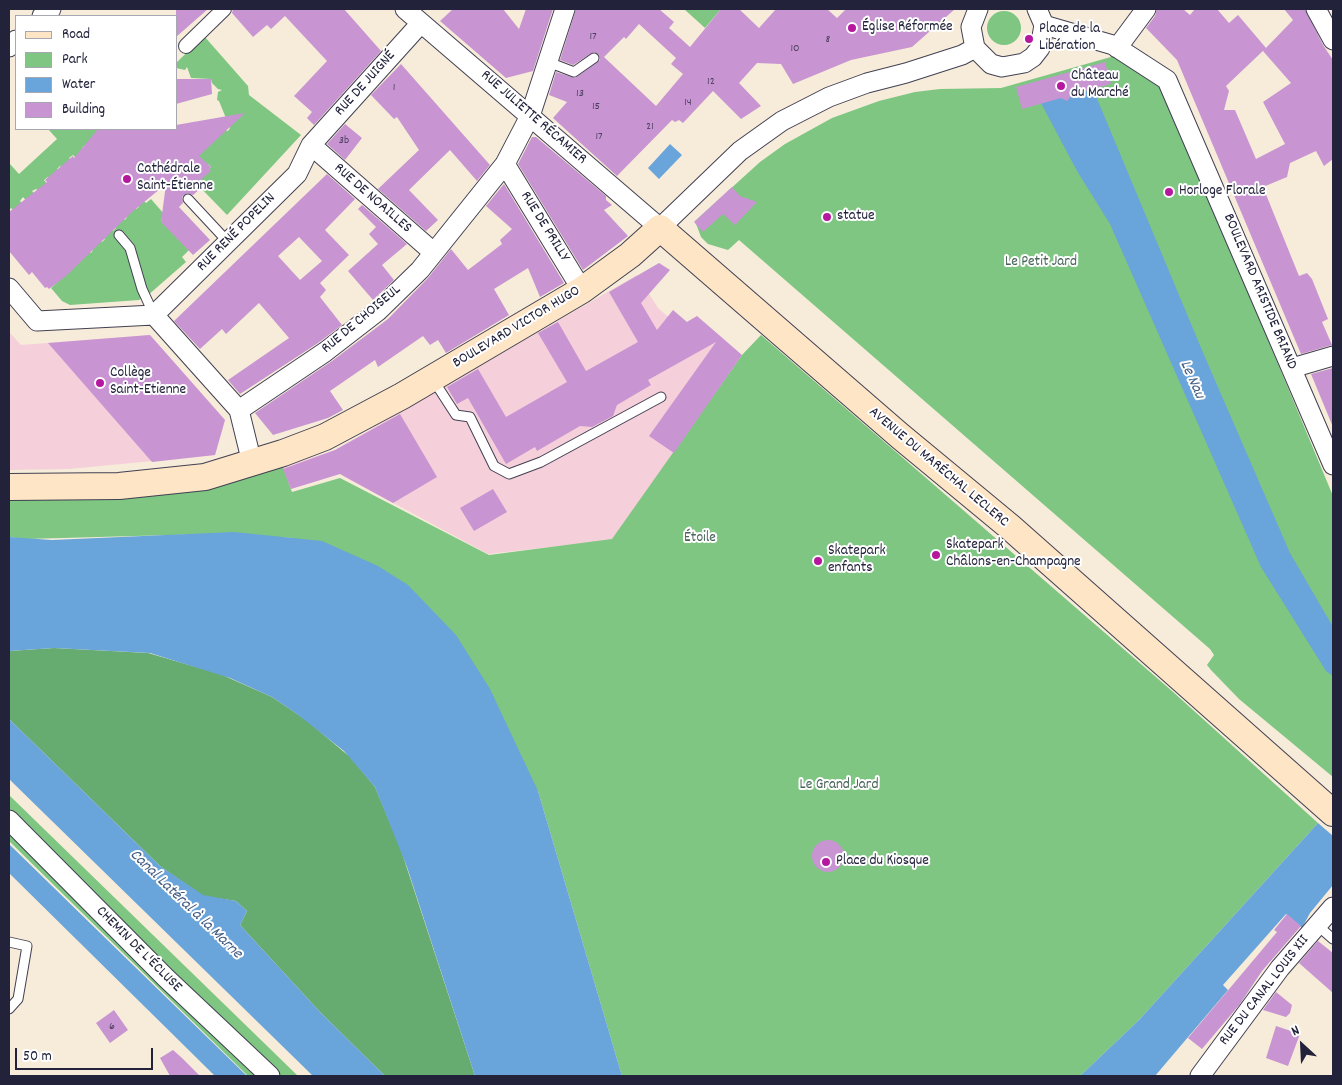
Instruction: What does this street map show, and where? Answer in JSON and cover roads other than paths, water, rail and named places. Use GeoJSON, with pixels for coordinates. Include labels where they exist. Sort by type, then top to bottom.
{"type":"FeatureCollection","features":[{"type":"Feature","properties":{"kind":"main road","name":"BOULEVARD VICTOR HUGO"},"geometry":{"type":"LineString","coordinates":[[9,487],[117,486],[205,477],[252,463],[325,437],[432,378],[582,290],[630,255],[660,228]]}},
{"type":"Feature","properties":{"kind":"main road","name":"AVENUE DU MARÉCHAL LECLERC"},"geometry":{"type":"LineString","coordinates":[[660,228],[900,436],[1017,534],[1333,812]]}},
{"type":"Feature","properties":{"kind":"street"},"geometry":{"type":"LineString","coordinates":[[186,46],[224,9]]}},
{"type":"Feature","properties":{"kind":"street","name":"RUE JULIETTE RÉCAMIER"},"geometry":{"type":"LineString","coordinates":[[405,9],[660,228]]}},
{"type":"Feature","properties":{"kind":"street","name":"RUE DE CHOISEUL"},"geometry":{"type":"LineString","coordinates":[[239,410],[325,352],[378,311],[420,270],[505,164],[530,116],[565,9]]}},
{"type":"Feature","properties":{"kind":"street"},"geometry":{"type":"LineString","coordinates":[[978,9],[971,27],[975,48],[991,64],[1008,67],[1024,64],[1040,48],[1040,17]]}},
{"type":"Feature","properties":{"kind":"street"},"geometry":{"type":"LineString","coordinates":[[1118,48],[1146,9]]}},
{"type":"Feature","properties":{"kind":"street"},"geometry":{"type":"LineString","coordinates":[[1316,9],[1333,40]]}},
{"type":"Feature","properties":{"kind":"street","name":"BOULEVARD ARISTIDE BRIAND"},"geometry":{"type":"LineString","coordinates":[[1040,17],[1118,48],[1167,80],[1333,465]]}},
{"type":"Feature","properties":{"kind":"street","name":"RUE DE JUIGNÉ"},"geometry":{"type":"LineString","coordinates":[[312,145],[421,23]]}},
{"type":"Feature","properties":{"kind":"street","name":"BOULEVARD VICTOR HUGO"},"geometry":{"type":"LineString","coordinates":[[660,228],[740,151],[782,121],[829,97],[867,83],[962,55],[975,48]]}},
{"type":"Feature","properties":{"kind":"street","name":"RUE RENÉ POPELIN"},"geometry":{"type":"LineString","coordinates":[[154,315],[297,174],[312,145]]}},
{"type":"Feature","properties":{"kind":"street","name":"RUE DE NOAILLES"},"geometry":{"type":"LineString","coordinates":[[312,145],[433,252]]}},
{"type":"Feature","properties":{"kind":"street","name":"RUE DE PRILLY"},"geometry":{"type":"LineString","coordinates":[[505,164],[582,290]]}},
{"type":"Feature","properties":{"kind":"street"},"geometry":{"type":"LineString","coordinates":[[9,288],[38,321],[154,315],[239,410],[252,463]]}},
{"type":"Feature","properties":{"kind":"street"},"geometry":{"type":"LineString","coordinates":[[1292,368],[1333,356]]}},
{"type":"Feature","properties":{"kind":"street","name":"CHEMIN DE L'ÉCLUSE"},"geometry":{"type":"LineString","coordinates":[[9,820],[166,978],[270,1076]]}},
{"type":"Feature","properties":{"kind":"street","name":"RUE DU CANAL LOUIS XII"},"geometry":{"type":"LineString","coordinates":[[1200,1076],[1280,968],[1333,907]]}},
{"type":"Feature","properties":{"kind":"lane"},"geometry":{"type":"LineString","coordinates":[[548,62],[574,72],[594,58]]}},
{"type":"Feature","properties":{"kind":"lane"},"geometry":{"type":"LineString","coordinates":[[188,199],[228,242]]}},
{"type":"Feature","properties":{"kind":"lane"},"geometry":{"type":"LineString","coordinates":[[119,236],[130,248],[142,289],[154,315]]}},
{"type":"Feature","properties":{"kind":"lane"},"geometry":{"type":"LineString","coordinates":[[432,378],[456,415],[470,416],[494,466],[509,474],[542,462],[661,397]]}},
{"type":"Feature","properties":{"kind":"lane"},"geometry":{"type":"LineString","coordinates":[[1317,925],[1333,939]]}},
{"type":"Feature","properties":{"kind":"lane"},"geometry":{"type":"LineString","coordinates":[[9,942],[27,946],[18,999],[9,1009]]}},
{"type":"Feature","properties":{"kind":"water","name":"Le Nau"},"geometry":{"type":"Polygon","coordinates":[[[1093,89],[1204,355],[1290,553],[1333,627],[1333,676],[1326,671],[1261,567],[1110,224],[1077,171],[1041,103],[1062,97],[1065,100],[1070,95],[1093,89]]]}},
{"type":"Feature","properties":{"kind":"water"},"geometry":{"type":"Polygon","coordinates":[[[670,144],[682,155],[659,179],[648,168],[670,144]]]}},
{"type":"Feature","properties":{"kind":"water"},"geometry":{"type":"Polygon","coordinates":[[[234,532],[322,541],[378,566],[408,585],[456,635],[490,689],[538,791],[622,1076],[475,1076],[407,867],[375,787],[344,751],[297,714],[272,697],[230,678],[150,653],[54,648],[9,651],[9,537],[52,540],[234,532]]]}},
{"type":"Feature","properties":{"kind":"water","name":"Canal Latéral à la Marne"},"geometry":{"type":"Polygon","coordinates":[[[9,719],[160,866],[203,895],[236,901],[247,911],[240,925],[320,1012],[385,1076],[313,1076],[9,779],[9,719]]]}},
{"type":"Feature","properties":{"kind":"water"},"geometry":{"type":"Polygon","coordinates":[[[1318,823],[1333,836],[1333,885],[1310,913],[1302,928],[1286,914],[1223,985],[1228,990],[1155,1076],[1080,1076],[1139,1020],[1318,823]]]}},
{"type":"Feature","properties":{"kind":"water"},"geometry":{"type":"Polygon","coordinates":[[[9,844],[247,1076],[215,1076],[9,873],[9,844]]]}},
{"type":"Feature","properties":{"kind":"place","name":"Église Réformée"},"geometry":{"type":"Point","coordinates":[852,28]}},
{"type":"Feature","properties":{"kind":"place","name":"Place de la Libération"},"geometry":{"type":"Point","coordinates":[1029,39]}},
{"type":"Feature","properties":{"kind":"place","name":"Château du Marché"},"geometry":{"type":"Point","coordinates":[1061,86]}},
{"type":"Feature","properties":{"kind":"place","name":"Cathédrale Saint-Étienne"},"geometry":{"type":"Point","coordinates":[127,179]}},
{"type":"Feature","properties":{"kind":"place","name":"Horloge Florale"},"geometry":{"type":"Point","coordinates":[1169,192]}},
{"type":"Feature","properties":{"kind":"place","name":"statue"},"geometry":{"type":"Point","coordinates":[827,217]}},
{"type":"Feature","properties":{"kind":"place","name":"Collège Saint-Etienne"},"geometry":{"type":"Point","coordinates":[100,383]}},
{"type":"Feature","properties":{"kind":"place","name":"Skatepark Châlons-en-Champagne"},"geometry":{"type":"Point","coordinates":[936,555]}},
{"type":"Feature","properties":{"kind":"place","name":"Skatepark enfants"},"geometry":{"type":"Point","coordinates":[818,561]}},
{"type":"Feature","properties":{"kind":"place","name":"Place du Kiosque"},"geometry":{"type":"Point","coordinates":[826,862]}},
{"type":"Feature","properties":{"kind":"park label","name":"Le Petit Jard"},"geometry":{"type":"Point","coordinates":[1041,263]}},
{"type":"Feature","properties":{"kind":"park label","name":"Étoile"},"geometry":{"type":"Point","coordinates":[700,539]}},
{"type":"Feature","properties":{"kind":"park label","name":"Le Grand Jard"},"geometry":{"type":"Point","coordinates":[839,786]}}]}
